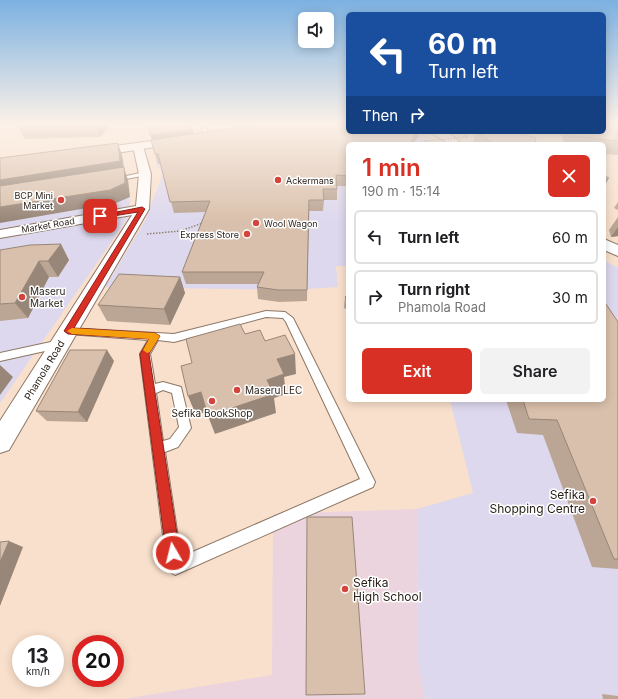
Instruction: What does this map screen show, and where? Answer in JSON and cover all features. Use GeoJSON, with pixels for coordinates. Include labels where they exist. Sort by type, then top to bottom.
{"type":"FeatureCollection","features":[{"type":"Feature","properties":{"kind":"main road"},"geometry":{"type":"LineString","coordinates":[[606,245],[618,251]]}},
{"type":"Feature","properties":{"kind":"street","name":"Phamola Road"},"geometry":{"type":"LineString","coordinates":[[0,442],[142,209],[145,174],[140,156]]}},
{"type":"Feature","properties":{"kind":"street","name":"Market Road"},"geometry":{"type":"LineString","coordinates":[[0,234],[142,209]]}},
{"type":"Feature","properties":{"kind":"lane"},"geometry":{"type":"LineString","coordinates":[[106,180],[145,174]]}},
{"type":"Feature","properties":{"kind":"lane"},"geometry":{"type":"LineString","coordinates":[[0,358],[64,337],[155,336],[174,338],[266,314],[285,315],[290,320],[368,482],[175,567],[145,354],[155,336]]}},
{"type":"Feature","properties":{"kind":"lane"},"geometry":{"type":"LineString","coordinates":[[150,390],[163,386],[177,390],[185,428],[174,443],[159,448]]}},
{"type":"Feature","properties":{"kind":"path"},"geometry":{"type":"LineString","coordinates":[[126,235],[162,234],[180,231],[210,221]]}},
{"type":"Feature","properties":{"kind":"shaded area"},"geometry":{"type":"Polygon","coordinates":[[[122,156],[125,176],[128,177],[130,215],[0,403],[0,172],[122,156]]]}},
{"type":"Feature","properties":{"kind":"shaded area"},"geometry":{"type":"Polygon","coordinates":[[[155,156],[346,156],[346,266],[336,266],[338,287],[290,290],[105,287],[145,221],[163,173],[157,167],[155,156]]]}},
{"type":"Feature","properties":{"kind":"shaded area"},"geometry":{"type":"Polygon","coordinates":[[[606,261],[618,268],[618,699],[425,699],[418,665],[417,509],[473,493],[450,402],[606,402],[606,261]]]}},
{"type":"Feature","properties":{"kind":"shaded area","name":"Sefika High School"},"geometry":{"type":"Polygon","coordinates":[[[417,509],[418,665],[425,699],[123,699],[272,675],[273,514],[417,509]]]}},
{"type":"Feature","properties":{"kind":"building"},"geometry":{"type":"Polygon","coordinates":[[[19,156],[119,156],[120,161],[0,180],[0,158],[19,156]]]}},
{"type":"Feature","properties":{"kind":"building"},"geometry":{"type":"Polygon","coordinates":[[[158,156],[346,156],[346,176],[336,175],[337,189],[323,189],[324,200],[309,200],[307,290],[278,290],[257,287],[264,272],[182,272],[210,201],[170,202],[158,156]]]}},
{"type":"Feature","properties":{"kind":"building"},"geometry":{"type":"Polygon","coordinates":[[[124,167],[125,183],[110,190],[0,207],[0,186],[124,167]]]}},
{"type":"Feature","properties":{"kind":"building"},"geometry":{"type":"Polygon","coordinates":[[[61,244],[48,261],[39,261],[15,303],[0,304],[0,250],[30,245],[61,244]]]}},
{"type":"Feature","properties":{"kind":"building"},"geometry":{"type":"Polygon","coordinates":[[[119,274],[180,277],[164,309],[98,305],[119,274]]]}},
{"type":"Feature","properties":{"kind":"building","name":"Sefika Shopping Centre"},"geometry":{"type":"Polygon","coordinates":[[[606,304],[618,322],[618,559],[614,559],[557,420],[529,419],[524,402],[606,402],[606,304]]]}},
{"type":"Feature","properties":{"kind":"building","name":"Maseru LEC"},"geometry":{"type":"Polygon","coordinates":[[[240,324],[245,334],[260,330],[265,341],[285,335],[295,354],[277,359],[284,374],[267,380],[274,394],[208,416],[201,392],[188,396],[181,366],[192,363],[186,339],[240,324]]]}},
{"type":"Feature","properties":{"kind":"building"},"geometry":{"type":"Polygon","coordinates":[[[70,350],[107,350],[78,412],[36,411],[70,350]]]}},
{"type":"Feature","properties":{"kind":"building"},"geometry":{"type":"Polygon","coordinates":[[[307,517],[352,517],[365,694],[306,695],[307,517]]]}},
{"type":"Feature","properties":{"kind":"building"},"geometry":{"type":"Polygon","coordinates":[[[9,541],[0,562],[0,542],[9,541]]]}},
{"type":"Feature","properties":{"kind":"slow traffic"},"geometry":{"type":"LineString","coordinates":[[72,331],[155,336],[147,350]]}},
{"type":"Feature","properties":{"kind":"place","name":"Ackermans"},"geometry":{"type":"Point","coordinates":[278,180]}},
{"type":"Feature","properties":{"kind":"place","name":"BCP Mini Market"},"geometry":{"type":"Point","coordinates":[61,200]}},
{"type":"Feature","properties":{"kind":"place","name":"Wool Wagon"},"geometry":{"type":"Point","coordinates":[256,223]}},
{"type":"Feature","properties":{"kind":"place","name":"Express Store"},"geometry":{"type":"Point","coordinates":[247,234]}},
{"type":"Feature","properties":{"kind":"place","name":"Maseru Market"},"geometry":{"type":"Point","coordinates":[22,297]}},
{"type":"Feature","properties":{"kind":"place","name":"Maseru LEC"},"geometry":{"type":"Point","coordinates":[237,390]}},
{"type":"Feature","properties":{"kind":"place","name":"Sefika BookShop"},"geometry":{"type":"Point","coordinates":[212,401]}},
{"type":"Feature","properties":{"kind":"place","name":"Sefika Shopping Centre"},"geometry":{"type":"Point","coordinates":[593,501]}},
{"type":"Feature","properties":{"kind":"place","name":"Sefika High School"},"geometry":{"type":"Point","coordinates":[345,589]}},
{"type":"Feature","properties":{"kind":"route"},"geometry":{"type":"LineString","coordinates":[[100,216],[142,209],[68,331],[155,336],[145,354],[173,553]]}}]}
